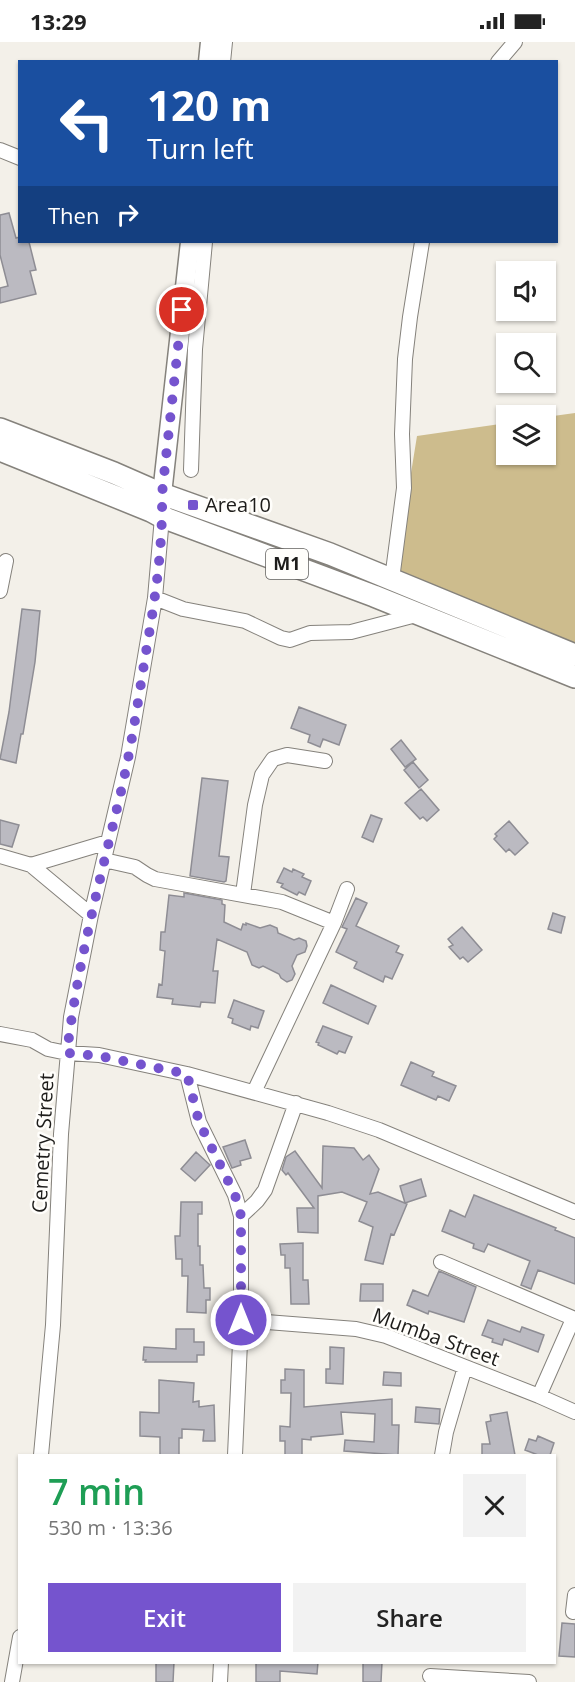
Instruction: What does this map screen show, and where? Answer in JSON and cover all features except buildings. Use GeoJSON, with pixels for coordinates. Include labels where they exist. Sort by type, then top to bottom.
{"type":"FeatureCollection","features":[{"type":"Feature","properties":{"kind":"highway","name":"M1"},"geometry":{"type":"LineString","coordinates":[[0,429],[162,494],[330,554],[575,655]]}},
{"type":"Feature","properties":{"kind":"highway","name":"M1"},"geometry":{"type":"LineString","coordinates":[[0,450],[162,517],[420,614],[575,676]]}},
{"type":"Feature","properties":{"kind":"main road"},"geometry":{"type":"LineString","coordinates":[[208,60],[210,42]]}},
{"type":"Feature","properties":{"kind":"main road"},"geometry":{"type":"LineString","coordinates":[[162,517],[162,494],[190,243]]}},
{"type":"Feature","properties":{"kind":"street"},"geometry":{"type":"LineString","coordinates":[[223,60],[225,42]]}},
{"type":"Feature","properties":{"kind":"street"},"geometry":{"type":"LineString","coordinates":[[500,60],[514,42]]}},
{"type":"Feature","properties":{"kind":"street"},"geometry":{"type":"LineString","coordinates":[[0,150],[18,157]]}},
{"type":"Feature","properties":{"kind":"street"},"geometry":{"type":"LineString","coordinates":[[191,470],[195,349],[205,243]]}},
{"type":"Feature","properties":{"kind":"street"},"geometry":{"type":"LineString","coordinates":[[392,579],[404,488],[402,434],[405,359],[422,243]]}},
{"type":"Feature","properties":{"kind":"street","name":"Cemetry Street"},"geometry":{"type":"LineString","coordinates":[[41,1454],[53,1325],[61,1134],[71,1017],[91,915],[128,757],[155,598],[162,517]]}},
{"type":"Feature","properties":{"kind":"street"},"geometry":{"type":"LineString","coordinates":[[0,591],[6,561]]}},
{"type":"Feature","properties":{"kind":"street"},"geometry":{"type":"LineString","coordinates":[[155,598],[183,609],[245,621],[290,640],[310,633],[351,633],[420,614]]}},
{"type":"Feature","properties":{"kind":"street"},"geometry":{"type":"LineString","coordinates":[[243,894],[255,805],[262,775],[273,759],[287,755],[325,761]]}},
{"type":"Feature","properties":{"kind":"street"},"geometry":{"type":"LineString","coordinates":[[32,864],[108,842]]}},
{"type":"Feature","properties":{"kind":"street"},"geometry":{"type":"LineString","coordinates":[[0,856],[32,864],[91,915]]}},
{"type":"Feature","properties":{"kind":"street"},"geometry":{"type":"LineString","coordinates":[[104,860],[135,867],[155,879],[282,902],[334,923]]}},
{"type":"Feature","properties":{"kind":"street"},"geometry":{"type":"LineString","coordinates":[[254,1092],[334,923],[347,889]]}},
{"type":"Feature","properties":{"kind":"street"},"geometry":{"type":"LineString","coordinates":[[0,1034],[32,1041],[48,1049],[99,1056],[187,1074],[296,1103],[379,1130],[575,1212]]}},
{"type":"Feature","properties":{"kind":"street"},"geometry":{"type":"LineString","coordinates":[[187,1074],[199,1122],[235,1195],[241,1216],[241,1320],[235,1454]]}},
{"type":"Feature","properties":{"kind":"street"},"geometry":{"type":"LineString","coordinates":[[241,1216],[265,1190],[296,1103]]}},
{"type":"Feature","properties":{"kind":"street"},"geometry":{"type":"LineString","coordinates":[[441,1262],[574,1319],[539,1396]]}},
{"type":"Feature","properties":{"kind":"street","name":"Mumba Street"},"geometry":{"type":"LineString","coordinates":[[241,1320],[372,1332],[402,1341],[575,1412]]}},
{"type":"Feature","properties":{"kind":"street"},"geometry":{"type":"LineString","coordinates":[[442,1454],[446,1432],[465,1367]]}},
{"type":"Feature","properties":{"kind":"street"},"geometry":{"type":"LineString","coordinates":[[573,1612],[575,1595]]}},
{"type":"Feature","properties":{"kind":"street"},"geometry":{"type":"LineString","coordinates":[[12,1682],[18,1648]]}},
{"type":"Feature","properties":{"kind":"street"},"geometry":{"type":"LineString","coordinates":[[220,1682],[221,1664]]}},
{"type":"Feature","properties":{"kind":"street"},"geometry":{"type":"LineString","coordinates":[[430,1679],[529,1682]]}},
{"type":"Feature","properties":{"kind":"shaded area"},"geometry":{"type":"Polygon","coordinates":[[[575,413],[575,650],[395,572],[417,436],[496,425],[496,465],[556,465],[556,416],[575,413]]]}},
{"type":"Feature","properties":{"kind":"place","name":"Area10"},"geometry":{"type":"Point","coordinates":[193,505]}},
{"type":"Feature","properties":{"kind":"route"},"geometry":{"type":"LineString","coordinates":[[182,310],[162,494],[160,552],[155,598],[128,757],[86,937],[71,1017],[67,1053],[99,1056],[187,1074],[199,1122],[235,1195],[241,1216],[241,1320]]}}]}
